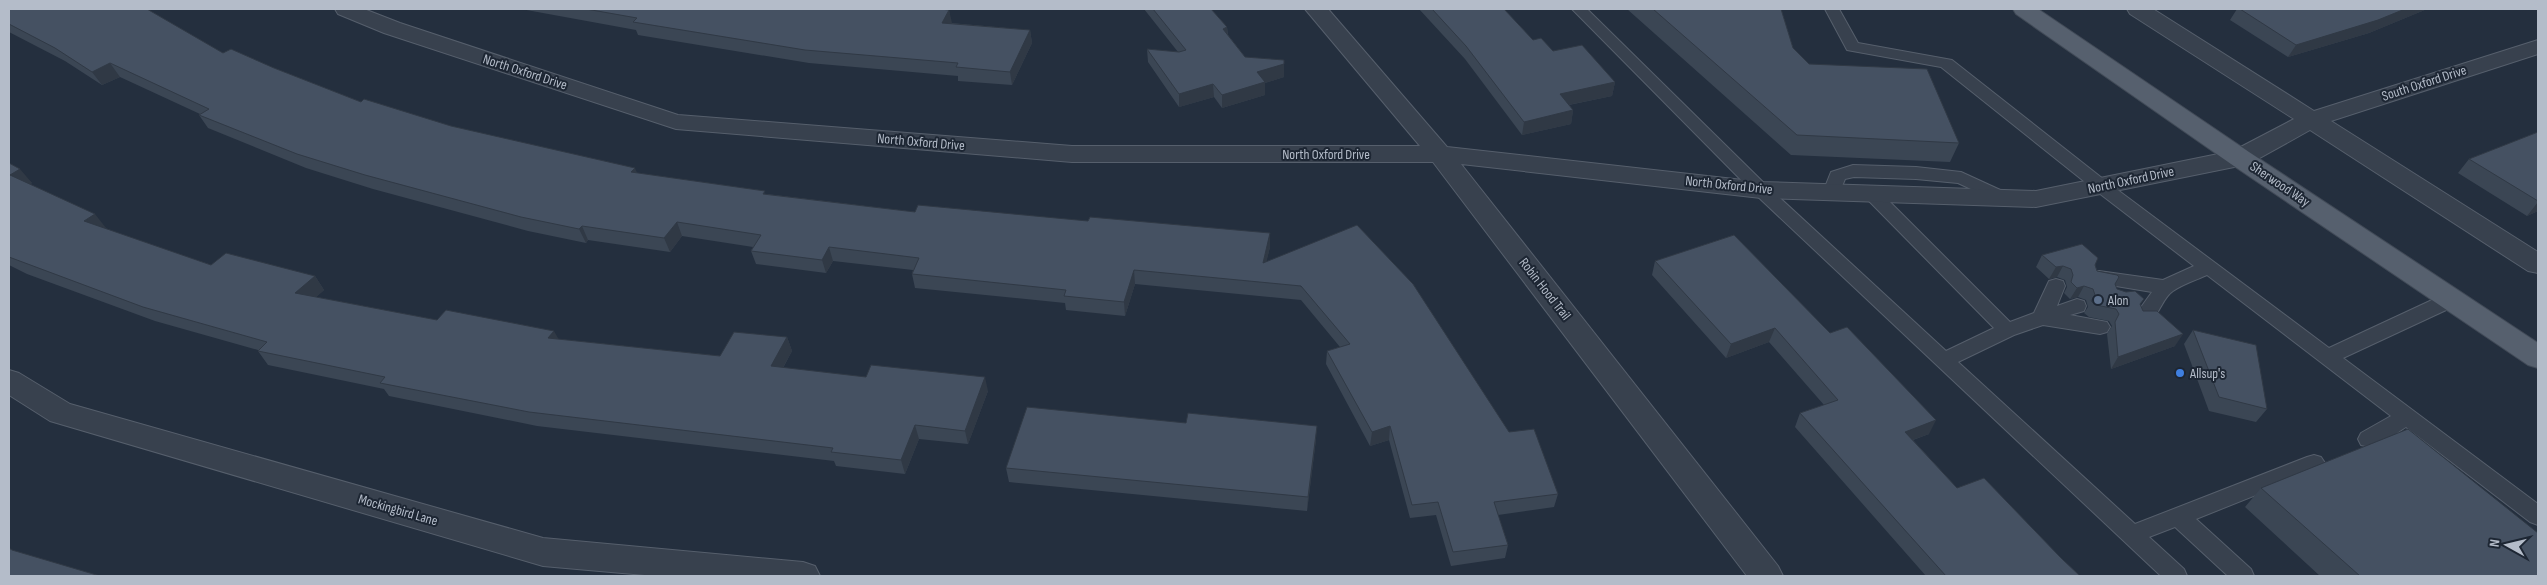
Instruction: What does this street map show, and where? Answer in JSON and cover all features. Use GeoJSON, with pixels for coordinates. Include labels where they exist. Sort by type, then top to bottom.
{"type":"FeatureCollection","features":[{"type":"Feature","properties":{"kind":"main road","name":"Sherwood Way"},"geometry":{"type":"LineString","coordinates":[[2024,9],[2240,158],[2538,357]]}},
{"type":"Feature","properties":{"kind":"street","name":"North Oxford Drive"},"geometry":{"type":"LineString","coordinates":[[346,9],[392,28],[676,122],[1072,154],[1440,154],[1761,190],[2036,199],[2240,158],[2310,120]]}},
{"type":"Feature","properties":{"kind":"street","name":"Robin Hood Trail"},"geometry":{"type":"LineString","coordinates":[[1316,9],[1440,154],[1766,576]]}},
{"type":"Feature","properties":{"kind":"street"},"geometry":{"type":"LineString","coordinates":[[2138,9],[2538,264]]}},
{"type":"Feature","properties":{"kind":"street","name":"South Oxford Drive"},"geometry":{"type":"LineString","coordinates":[[2310,120],[2538,47]]}},
{"type":"Feature","properties":{"kind":"street","name":"Mockingbird Lane"},"geometry":{"type":"LineString","coordinates":[[9,381],[61,413],[544,552],[803,576]]}},
{"type":"Feature","properties":{"kind":"lane"},"geometry":{"type":"LineString","coordinates":[[1579,9],[1761,190],[2176,576]]}},
{"type":"Feature","properties":{"kind":"lane"},"geometry":{"type":"LineString","coordinates":[[1832,9],[1852,47],[1946,63],[2100,186],[2538,516]]}},
{"type":"Feature","properties":{"kind":"lane"},"geometry":{"type":"LineString","coordinates":[[1832,192],[1838,176],[1853,170],[1916,173],[1962,178],[2003,198]]}},
{"type":"Feature","properties":{"kind":"lane"},"geometry":{"type":"LineString","coordinates":[[1872,194],[2007,330]]}},
{"type":"Feature","properties":{"kind":"lane"},"geometry":{"type":"LineString","coordinates":[[2119,295],[2165,287],[2208,267]]}},
{"type":"Feature","properties":{"kind":"lane"},"geometry":{"type":"LineString","coordinates":[[2099,277],[2165,287]]}},
{"type":"Feature","properties":{"kind":"lane"},"geometry":{"type":"LineString","coordinates":[[2042,318],[2056,286]]}},
{"type":"Feature","properties":{"kind":"lane"},"geometry":{"type":"LineString","coordinates":[[2144,317],[2165,287]]}},
{"type":"Feature","properties":{"kind":"lane"},"geometry":{"type":"LineString","coordinates":[[2327,356],[2452,299]]}},
{"type":"Feature","properties":{"kind":"lane"},"geometry":{"type":"LineString","coordinates":[[1944,360],[2007,330],[2077,306]]}},
{"type":"Feature","properties":{"kind":"lane"},"geometry":{"type":"LineString","coordinates":[[2042,318],[2100,327]]}},
{"type":"Feature","properties":{"kind":"lane"},"geometry":{"type":"LineString","coordinates":[[2368,438],[2407,417]]}},
{"type":"Feature","properties":{"kind":"lane"},"geometry":{"type":"LineString","coordinates":[[2131,535],[2314,463]]}},
{"type":"Feature","properties":{"kind":"lane"},"geometry":{"type":"LineString","coordinates":[[2178,516],[2243,576]]}},
{"type":"Feature","properties":{"kind":"building"},"geometry":{"type":"Polygon","coordinates":[[[9,9],[147,9],[223,53],[231,49],[361,102],[364,99],[451,126],[635,168],[631,172],[765,191],[763,194],[915,212],[918,205],[1088,221],[1090,217],[1270,233],[1263,263],[1357,225],[1413,284],[1509,432],[1534,429],[1558,494],[1494,502],[1508,545],[1453,552],[1438,502],[1412,505],[1390,426],[1372,432],[1327,351],[1350,344],[1301,286],[1134,270],[1124,302],[1064,296],[1066,290],[912,274],[919,258],[829,247],[822,260],[751,251],[761,235],[677,222],[664,238],[582,226],[579,229],[521,217],[365,175],[297,154],[199,115],[209,109],[110,63],[92,72],[55,48],[9,24],[9,9]]]}},
{"type":"Feature","properties":{"kind":"building"},"geometry":{"type":"Polygon","coordinates":[[[586,9],[940,9],[949,10],[942,23],[1030,30],[1010,72],[956,67],[958,63],[805,50],[633,22],[637,18],[586,9]]]}},
{"type":"Feature","properties":{"kind":"building"},"geometry":{"type":"Polygon","coordinates":[[[1153,9],[1211,9],[1227,27],[1223,29],[1245,57],[1284,60],[1284,64],[1257,72],[1265,82],[1222,95],[1213,84],[1179,94],[1147,49],[1179,52],[1186,50],[1153,9]]]}},
{"type":"Feature","properties":{"kind":"building"},"geometry":{"type":"Polygon","coordinates":[[[1432,9],[1504,9],[1533,40],[1541,38],[1553,51],[1582,45],[1615,82],[1560,94],[1573,110],[1524,122],[1466,46],[1432,9]]]}},
{"type":"Feature","properties":{"kind":"building"},"geometry":{"type":"Polygon","coordinates":[[[1653,9],[1781,9],[1793,48],[1809,64],[1927,69],[1959,143],[1797,135],[1653,9]]]}},
{"type":"Feature","properties":{"kind":"building"},"geometry":{"type":"Polygon","coordinates":[[[2240,9],[2405,9],[2378,20],[2296,45],[2240,9]]]}},
{"type":"Feature","properties":{"kind":"building"},"geometry":{"type":"Polygon","coordinates":[[[2538,132],[2538,201],[2469,159],[2538,132]]]}},
{"type":"Feature","properties":{"kind":"building"},"geometry":{"type":"Polygon","coordinates":[[[9,163],[20,169],[10,175],[95,214],[84,221],[211,265],[226,253],[315,276],[295,293],[437,320],[446,310],[554,331],[548,338],[720,356],[734,332],[787,337],[771,366],[866,377],[871,365],[985,377],[965,431],[915,425],[901,460],[831,452],[833,448],[529,412],[380,383],[385,377],[258,351],[267,342],[143,307],[9,257],[9,163]]]}},
{"type":"Feature","properties":{"kind":"building"},"geometry":{"type":"Polygon","coordinates":[[[1734,235],[1830,333],[1847,327],[1936,420],[1905,432],[1957,488],[1984,478],[2080,576],[1946,576],[1800,413],[1838,400],[1775,328],[1731,344],[1655,261],[1734,235]]]}},
{"type":"Feature","properties":{"kind":"building","name":"Alon"},"geometry":{"type":"Polygon","coordinates":[[[2082,244],[2098,258],[2095,265],[2097,271],[2119,277],[2115,284],[2117,289],[2126,292],[2135,291],[2144,299],[2140,304],[2143,311],[2157,311],[2183,334],[2118,357],[2115,322],[2119,314],[2116,309],[2096,305],[2091,301],[2095,295],[2093,289],[2084,286],[2077,288],[2071,282],[2073,275],[2071,269],[2063,266],[2056,267],[2042,255],[2082,244]]]}},
{"type":"Feature","properties":{"kind":"building"},"geometry":{"type":"Polygon","coordinates":[[[2193,330],[2256,345],[2267,409],[2219,397],[2193,330]]]}},
{"type":"Feature","properties":{"kind":"building"},"geometry":{"type":"Polygon","coordinates":[[[1027,407],[1186,423],[1188,413],[1317,426],[1308,497],[1006,468],[1027,407]]]}},
{"type":"Feature","properties":{"kind":"building"},"geometry":{"type":"Polygon","coordinates":[[[2408,429],[2538,533],[2538,576],[2360,576],[2261,488],[2408,429]]]}},
{"type":"Feature","properties":{"kind":"building"},"geometry":{"type":"Polygon","coordinates":[[[9,548],[12,550],[100,576],[9,576],[9,548]]]}},
{"type":"Feature","properties":{"kind":"place","name":"Alon"},"geometry":{"type":"Point","coordinates":[2098,300]}},
{"type":"Feature","properties":{"kind":"place","name":"Allsup's"},"geometry":{"type":"Point","coordinates":[2180,373]}}]}
